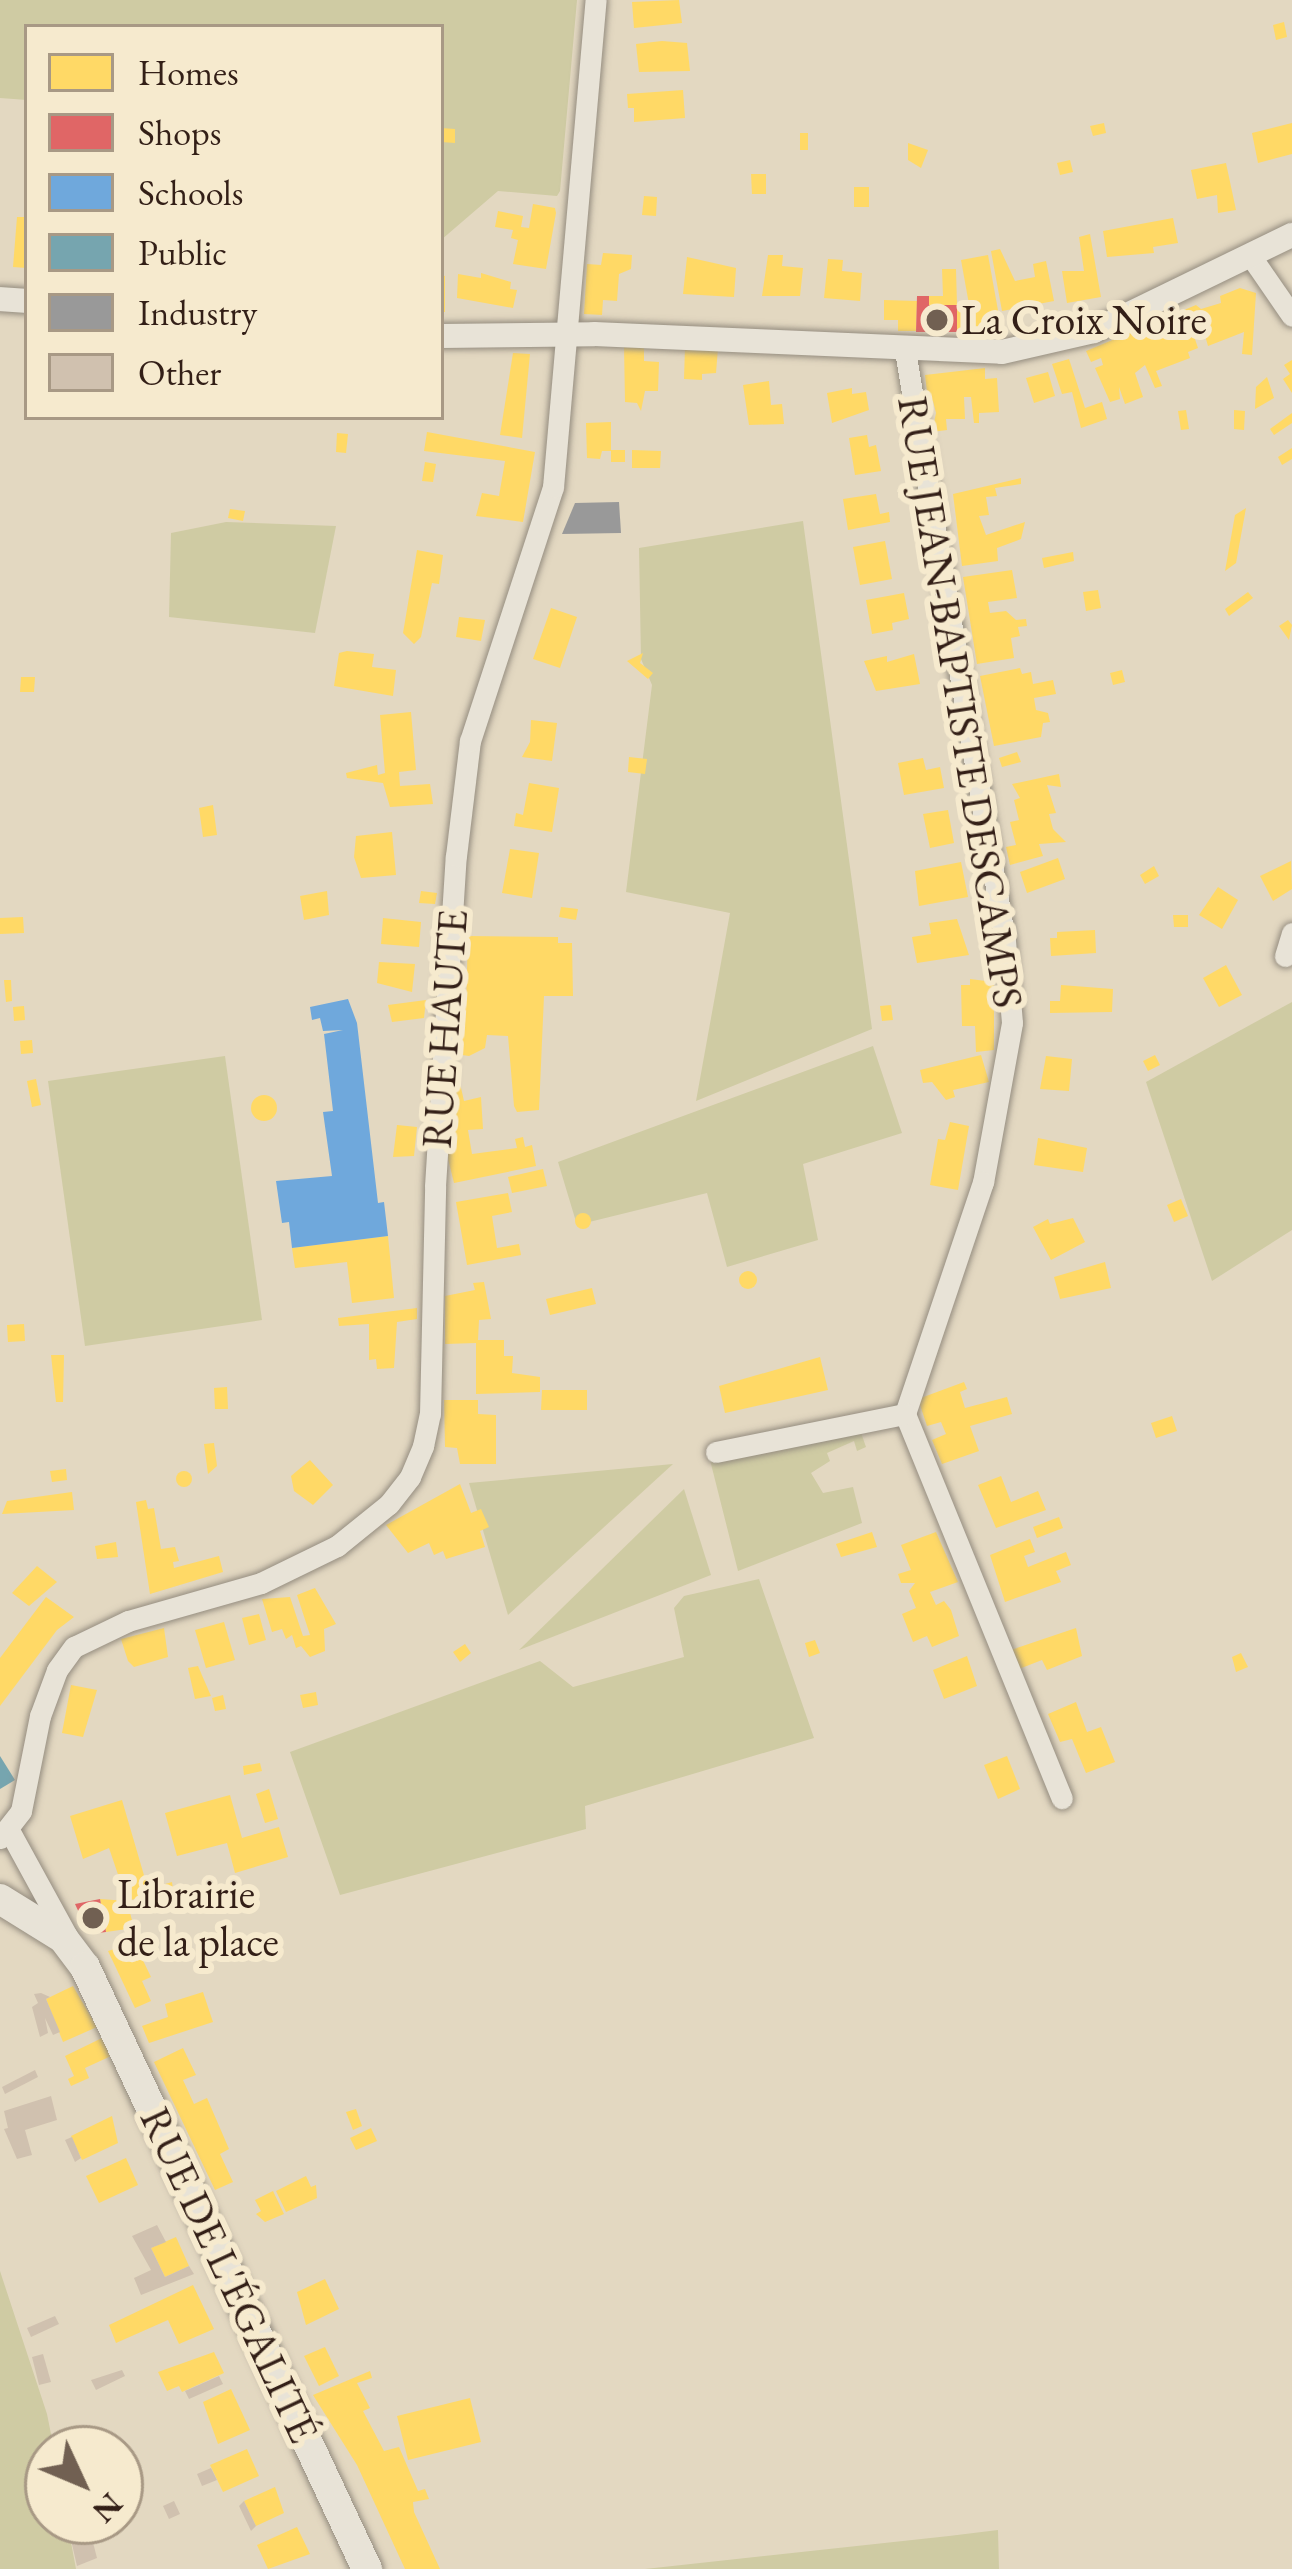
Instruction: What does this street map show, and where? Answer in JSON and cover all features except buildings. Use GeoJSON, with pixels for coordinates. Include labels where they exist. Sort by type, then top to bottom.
{"type":"FeatureCollection","features":[{"type":"Feature","properties":{"kind":"main road"},"geometry":{"type":"LineString","coordinates":[[0,1899],[44,1923],[74,1949]]}},
{"type":"Feature","properties":{"kind":"main road","name":"RUE DE L'ÉGALITÉ"},"geometry":{"type":"LineString","coordinates":[[74,1949],[367,2569]]}},
{"type":"Feature","properties":{"kind":"street","name":"RUE HAUTE"},"geometry":{"type":"LineString","coordinates":[[5,1835],[27,1791],[40,1716],[57,1670],[74,1647],[128,1621],[261,1583],[337,1546],[389,1504],[410,1477],[422,1449],[430,1414],[436,1181],[456,856],[479,699],[553,487],[596,0]]}},
{"type":"Feature","properties":{"kind":"street"},"geometry":{"type":"LineString","coordinates":[[444,336],[594,334],[1002,352],[1071,337],[1163,302],[1292,235]]}},
{"type":"Feature","properties":{"kind":"street"},"geometry":{"type":"LineString","coordinates":[[1252,258],[1292,316]]}},
{"type":"Feature","properties":{"kind":"street","name":"RUE JEAN-BAPTISTE DESCAMPS"},"geometry":{"type":"LineString","coordinates":[[905,351],[1005,941],[1012,1023],[977,1203],[905,1414]]}},
{"type":"Feature","properties":{"kind":"street"},"geometry":{"type":"LineString","coordinates":[[1285,956],[1292,933]]}},
{"type":"Feature","properties":{"kind":"street"},"geometry":{"type":"LineString","coordinates":[[716,1452],[905,1414],[1062,1798]]}},
{"type":"Feature","properties":{"kind":"street"},"geometry":{"type":"LineString","coordinates":[[5,1835],[74,1949]]}},
{"type":"Feature","properties":{"kind":"shaded area"},"geometry":{"type":"Polygon","coordinates":[[[0,0],[577,0],[560,191],[557,196],[498,191],[444,237],[444,24],[24,24],[24,100],[0,98],[0,0]]]}},
{"type":"Feature","properties":{"kind":"shaded area"},"geometry":{"type":"Polygon","coordinates":[[[803,521],[872,1029],[696,1101],[730,913],[626,892],[652,685],[641,659],[639,548],[803,521]]]}},
{"type":"Feature","properties":{"kind":"shaded area"},"geometry":{"type":"Polygon","coordinates":[[[226,522],[336,526],[315,633],[169,617],[171,533],[226,522]]]}},
{"type":"Feature","properties":{"kind":"shaded area"},"geometry":{"type":"Polygon","coordinates":[[[1292,1002],[1292,1230],[1212,1281],[1146,1082],[1292,1002]]]}},
{"type":"Feature","properties":{"kind":"shaded area"},"geometry":{"type":"Polygon","coordinates":[[[873,1046],[902,1133],[803,1164],[818,1240],[727,1267],[707,1193],[577,1225],[558,1162],[873,1046]]]}},
{"type":"Feature","properties":{"kind":"shaded area"},"geometry":{"type":"Polygon","coordinates":[[[225,1056],[262,1320],[85,1346],[48,1081],[225,1056]]]}},
{"type":"Feature","properties":{"kind":"shaded area"},"geometry":{"type":"Polygon","coordinates":[[[858,1424],[866,1447],[857,1451],[854,1441],[827,1453],[830,1461],[811,1473],[823,1493],[853,1487],[862,1523],[738,1571],[709,1456],[858,1424]]]}},
{"type":"Feature","properties":{"kind":"shaded area"},"geometry":{"type":"Polygon","coordinates":[[[673,1464],[508,1615],[469,1483],[673,1464]]]}},
{"type":"Feature","properties":{"kind":"shaded area"},"geometry":{"type":"Polygon","coordinates":[[[684,1489],[711,1575],[519,1650],[684,1489]]]}},
{"type":"Feature","properties":{"kind":"shaded area"},"geometry":{"type":"Polygon","coordinates":[[[759,1579],[814,1738],[585,1806],[586,1829],[340,1895],[290,1752],[540,1661],[573,1687],[684,1657],[674,1608],[684,1596],[759,1579]]]}},
{"type":"Feature","properties":{"kind":"shaded area"},"geometry":{"type":"Polygon","coordinates":[[[0,2271],[49,2425],[24,2425],[24,2545],[72,2545],[76,2569],[0,2569],[0,2271]]]}},
{"type":"Feature","properties":{"kind":"shaded area"},"geometry":{"type":"Polygon","coordinates":[[[998,2530],[999,2569],[645,2569],[949,2536],[998,2530]]]}},
{"type":"Feature","properties":{"kind":"place","name":"La Croix Noire"},"geometry":{"type":"Point","coordinates":[937,320]}},
{"type":"Feature","properties":{"kind":"place","name":"Librairie de la place"},"geometry":{"type":"Point","coordinates":[93,1918]}}]}
